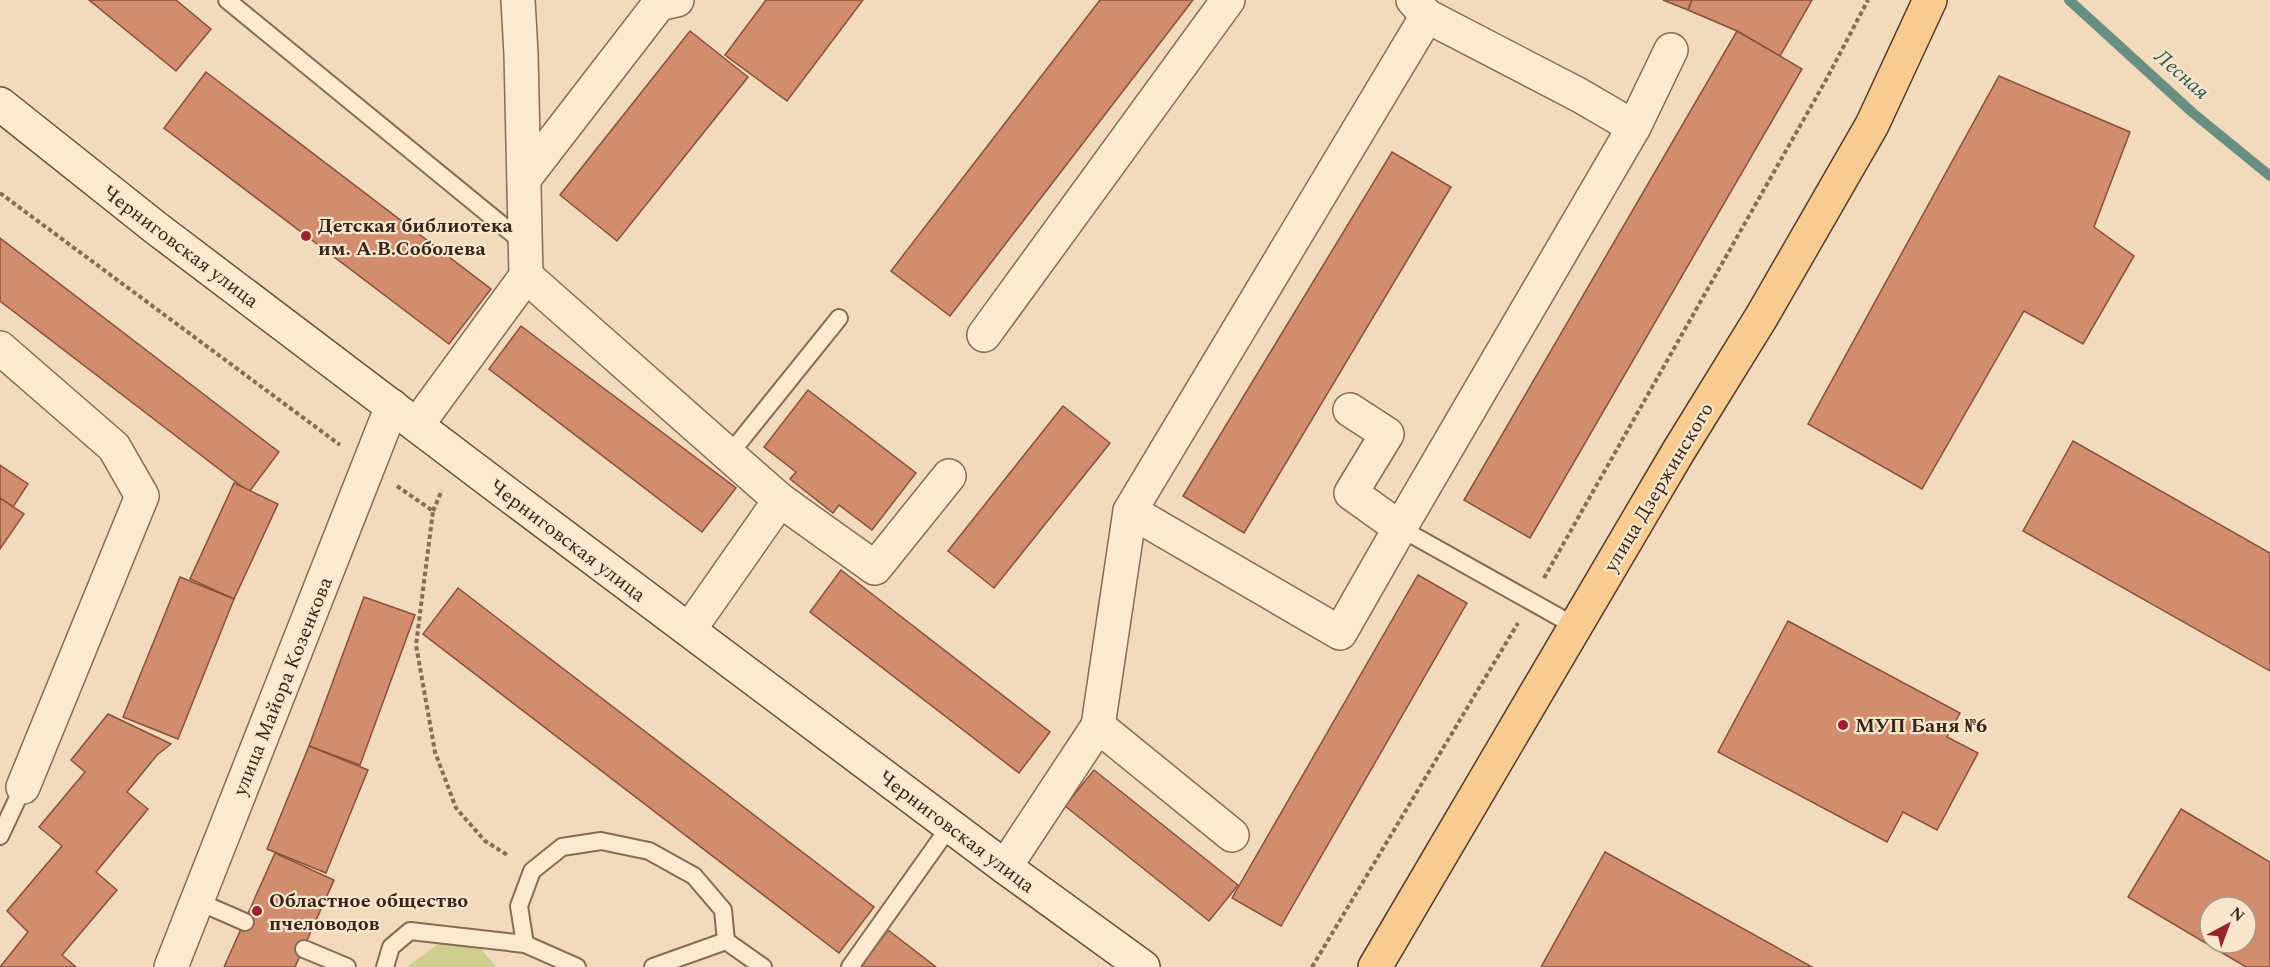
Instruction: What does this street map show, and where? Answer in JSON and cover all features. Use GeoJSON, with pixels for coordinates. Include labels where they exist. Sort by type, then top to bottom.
{"type":"FeatureCollection","features":[{"type":"Feature","properties":{"kind":"main road","name":"улица Дзержинского"},"geometry":{"type":"LineString","coordinates":[[1375,967],[1575,626],[1762,316],[1872,125],[1930,0]]}},
{"type":"Feature","properties":{"kind":"street"},"geometry":{"type":"LineString","coordinates":[[518,0],[526,276],[780,500],[875,567],[949,476]]}},
{"type":"Feature","properties":{"kind":"street"},"geometry":{"type":"LineString","coordinates":[[524,179],[659,4],[677,0]]}},
{"type":"Feature","properties":{"kind":"street"},"geometry":{"type":"LineString","coordinates":[[984,335],[1228,0]]}},
{"type":"Feature","properties":{"kind":"street"},"geometry":{"type":"LineString","coordinates":[[1005,867],[1098,726],[1130,512],[1420,8],[1634,127]]}},
{"type":"Feature","properties":{"kind":"street"},"geometry":{"type":"LineString","coordinates":[[1130,512],[1340,633],[1634,127],[1671,50]]}},
{"type":"Feature","properties":{"kind":"street","name":"Черниговская улица"},"geometry":{"type":"LineString","coordinates":[[0,104],[156,228],[950,826],[1143,967]]}},
{"type":"Feature","properties":{"kind":"street","name":"улица Майора Козенкова"},"geometry":{"type":"LineString","coordinates":[[171,967],[405,415],[526,276]]}},
{"type":"Feature","properties":{"kind":"street"},"geometry":{"type":"LineString","coordinates":[[0,348],[114,447],[142,496],[23,787]]}},
{"type":"Feature","properties":{"kind":"street"},"geometry":{"type":"LineString","coordinates":[[1350,410],[1387,434],[1352,493],[1400,528]]}},
{"type":"Feature","properties":{"kind":"street"},"geometry":{"type":"LineString","coordinates":[[689,630],[780,500]]}},
{"type":"Feature","properties":{"kind":"street"},"geometry":{"type":"LineString","coordinates":[[1098,726],[1232,835]]}},
{"type":"Feature","properties":{"kind":"lane"},"geometry":{"type":"LineString","coordinates":[[227,0],[525,243]]}},
{"type":"Feature","properties":{"kind":"lane"},"geometry":{"type":"LineString","coordinates":[[728,456],[839,318]]}},
{"type":"Feature","properties":{"kind":"lane"},"geometry":{"type":"LineString","coordinates":[[1400,528],[1575,626]]}},
{"type":"Feature","properties":{"kind":"lane"},"geometry":{"type":"LineString","coordinates":[[0,836],[23,787]]}},
{"type":"Feature","properties":{"kind":"lane"},"geometry":{"type":"LineString","coordinates":[[850,967],[950,826]]}},
{"type":"Feature","properties":{"kind":"lane"},"geometry":{"type":"LineString","coordinates":[[525,944],[519,906],[532,871],[562,847],[601,841],[649,851],[694,876],[723,910],[726,941],[763,967]]}},
{"type":"Feature","properties":{"kind":"lane"},"geometry":{"type":"LineString","coordinates":[[197,902],[244,922]]}},
{"type":"Feature","properties":{"kind":"lane"},"geometry":{"type":"LineString","coordinates":[[385,967],[391,947],[410,931],[525,944],[578,967]]}},
{"type":"Feature","properties":{"kind":"lane"},"geometry":{"type":"LineString","coordinates":[[653,967],[726,941]]}},
{"type":"Feature","properties":{"kind":"lane"},"geometry":{"type":"LineString","coordinates":[[304,949],[347,967]]}},
{"type":"Feature","properties":{"kind":"path"},"geometry":{"type":"LineString","coordinates":[[1312,967],[1531,602],[1826,80],[1868,0]]}},
{"type":"Feature","properties":{"kind":"green space"},"geometry":{"type":"Polygon","coordinates":[[[462,926],[496,967],[407,967],[462,926]]]}},
{"type":"Feature","properties":{"kind":"building"},"geometry":{"type":"Polygon","coordinates":[[[89,0],[176,0],[211,29],[176,71],[89,0]]]}},
{"type":"Feature","properties":{"kind":"building"},"geometry":{"type":"Polygon","coordinates":[[[766,0],[863,0],[787,101],[725,55],[766,0]]]}},
{"type":"Feature","properties":{"kind":"building"},"geometry":{"type":"Polygon","coordinates":[[[1100,0],[1193,0],[950,316],[891,271],[1100,0]]]}},
{"type":"Feature","properties":{"kind":"building"},"geometry":{"type":"Polygon","coordinates":[[[1663,0],[1692,0],[1688,10],[1663,0]]]}},
{"type":"Feature","properties":{"kind":"building"},"geometry":{"type":"Polygon","coordinates":[[[1692,0],[1812,0],[1780,56],[1737,31],[1688,10],[1692,0]]]}},
{"type":"Feature","properties":{"kind":"building"},"geometry":{"type":"Polygon","coordinates":[[[690,31],[748,77],[617,241],[560,195],[690,31]]]}},
{"type":"Feature","properties":{"kind":"building"},"geometry":{"type":"Polygon","coordinates":[[[1737,31],[1802,69],[1530,538],[1464,500],[1737,31]]]}},
{"type":"Feature","properties":{"kind":"building"},"geometry":{"type":"Polygon","coordinates":[[[206,72],[491,289],[449,344],[164,128],[206,72]]]}},
{"type":"Feature","properties":{"kind":"building"},"geometry":{"type":"Polygon","coordinates":[[[1999,76],[2130,132],[2094,227],[2134,256],[2083,344],[2024,311],[1922,489],[1808,424],[1999,76]]]}},
{"type":"Feature","properties":{"kind":"building"},"geometry":{"type":"Polygon","coordinates":[[[1392,152],[1451,187],[1244,533],[1183,496],[1392,152]]]}},
{"type":"Feature","properties":{"kind":"building"},"geometry":{"type":"Polygon","coordinates":[[[0,238],[279,452],[249,492],[0,301],[0,238]]]}},
{"type":"Feature","properties":{"kind":"building"},"geometry":{"type":"Polygon","coordinates":[[[521,326],[736,488],[702,532],[489,369],[521,326]]]}},
{"type":"Feature","properties":{"kind":"building"},"geometry":{"type":"Polygon","coordinates":[[[808,390],[916,473],[872,530],[839,505],[833,513],[790,479],[796,472],[764,447],[808,390]]]}},
{"type":"Feature","properties":{"kind":"building"},"geometry":{"type":"Polygon","coordinates":[[[1063,406],[1110,443],[994,588],[948,551],[1063,406]]]}},
{"type":"Feature","properties":{"kind":"building"},"geometry":{"type":"Polygon","coordinates":[[[2073,441],[2270,553],[2270,671],[2023,531],[2073,441]]]}},
{"type":"Feature","properties":{"kind":"building"},"geometry":{"type":"Polygon","coordinates":[[[0,465],[28,484],[13,507],[0,498],[0,465]]]}},
{"type":"Feature","properties":{"kind":"building"},"geometry":{"type":"Polygon","coordinates":[[[234,483],[278,504],[234,599],[190,579],[234,483]]]}},
{"type":"Feature","properties":{"kind":"building"},"geometry":{"type":"Polygon","coordinates":[[[0,498],[24,514],[0,549],[0,498]]]}},
{"type":"Feature","properties":{"kind":"building"},"geometry":{"type":"Polygon","coordinates":[[[841,570],[1050,732],[1019,773],[810,612],[841,570]]]}},
{"type":"Feature","properties":{"kind":"building"},"geometry":{"type":"Polygon","coordinates":[[[1418,575],[1467,603],[1281,926],[1232,898],[1418,575]]]}},
{"type":"Feature","properties":{"kind":"building"},"geometry":{"type":"Polygon","coordinates":[[[180,577],[234,599],[178,739],[123,717],[180,577]]]}},
{"type":"Feature","properties":{"kind":"building"},"geometry":{"type":"Polygon","coordinates":[[[458,588],[874,907],[839,953],[423,634],[458,588]]]}},
{"type":"Feature","properties":{"kind":"building"},"geometry":{"type":"Polygon","coordinates":[[[364,597],[415,615],[360,765],[309,746],[364,597]]]}},
{"type":"Feature","properties":{"kind":"building","name":"МУП Баня №6"},"geometry":{"type":"Polygon","coordinates":[[[1788,621],[1960,713],[1947,737],[1978,753],[1937,830],[1903,812],[1887,842],[1718,752],[1788,621]]]}},
{"type":"Feature","properties":{"kind":"building"},"geometry":{"type":"Polygon","coordinates":[[[108,714],[171,744],[157,755],[127,792],[148,809],[96,872],[117,890],[62,955],[76,967],[0,967],[28,932],[7,911],[62,846],[39,827],[85,772],[71,760],[108,714]]]}},
{"type":"Feature","properties":{"kind":"building"},"geometry":{"type":"Polygon","coordinates":[[[309,746],[368,770],[326,873],[267,849],[309,746]]]}},
{"type":"Feature","properties":{"kind":"building"},"geometry":{"type":"Polygon","coordinates":[[[1094,770],[1238,885],[1209,921],[1065,806],[1094,770]]]}},
{"type":"Feature","properties":{"kind":"building"},"geometry":{"type":"Polygon","coordinates":[[[2181,809],[2270,862],[2270,967],[2246,967],[2226,955],[2258,955],[2258,895],[2198,895],[2198,939],[2128,897],[2181,809]]]}},
{"type":"Feature","properties":{"kind":"building"},"geometry":{"type":"Polygon","coordinates":[[[1605,852],[1812,967],[1541,967],[1605,852]]]}},
{"type":"Feature","properties":{"kind":"building"},"geometry":{"type":"Polygon","coordinates":[[[275,853],[334,880],[295,967],[224,967],[275,853]]]}},
{"type":"Feature","properties":{"kind":"building"},"geometry":{"type":"Polygon","coordinates":[[[888,930],[936,967],[860,967],[888,930]]]}},
{"type":"Feature","properties":{"kind":"waterway","name":"Лесная"},"geometry":{"type":"LineString","coordinates":[[2069,0],[2193,113],[2270,176]]}},
{"type":"Feature","properties":{"kind":"place","name":"Детская библиотека им. А.В.Соболева"},"geometry":{"type":"Point","coordinates":[306,236]}},
{"type":"Feature","properties":{"kind":"place","name":"МУП Баня №6"},"geometry":{"type":"Point","coordinates":[1843,725]}},
{"type":"Feature","properties":{"kind":"place","name":"Областное общество пчеловодов"},"geometry":{"type":"Point","coordinates":[257,911]}}]}
